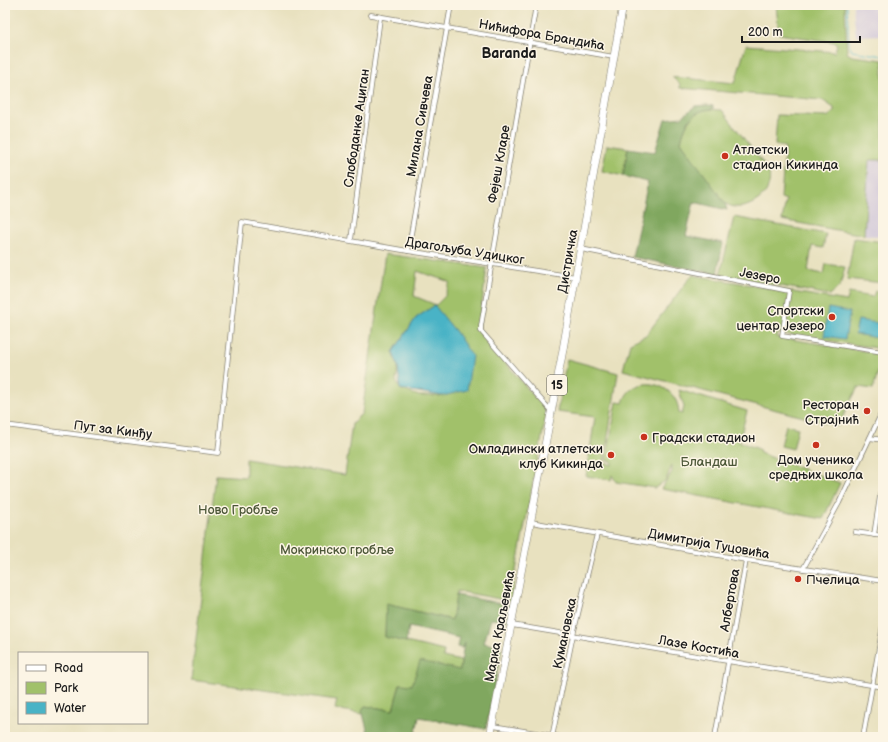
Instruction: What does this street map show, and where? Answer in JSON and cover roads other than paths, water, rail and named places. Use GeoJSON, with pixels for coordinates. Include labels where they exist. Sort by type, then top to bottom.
{"type":"FeatureCollection","features":[{"type":"Feature","properties":{"kind":"main road","name":"Дистричка"},"geometry":{"type":"LineString","coordinates":[[531,521],[581,249],[623,5]]}},
{"type":"Feature","properties":{"kind":"main road","name":"Марка Краљевића"},"geometry":{"type":"LineString","coordinates":[[490,737],[531,521]]}},
{"type":"Feature","properties":{"kind":"street","name":"Милана Сивчева"},"geometry":{"type":"LineString","coordinates":[[408,251],[451,5]]}},
{"type":"Feature","properties":{"kind":"street","name":"Фејеш Кларе"},"geometry":{"type":"LineString","coordinates":[[536,5],[491,264],[481,331],[552,411]]}},
{"type":"Feature","properties":{"kind":"street","name":"Нићифора Брандића"},"geometry":{"type":"LineString","coordinates":[[371,15],[380,18],[614,57]]}},
{"type":"Feature","properties":{"kind":"street","name":"Слободанке Ациган"},"geometry":{"type":"LineString","coordinates":[[351,240],[380,18]]}},
{"type":"Feature","properties":{"kind":"street","name":"Драгољуба Удицког"},"geometry":{"type":"LineString","coordinates":[[218,453],[242,222],[408,251],[576,277]]}},
{"type":"Feature","properties":{"kind":"street","name":"Језеро"},"geometry":{"type":"LineString","coordinates":[[581,249],[789,291],[782,336],[883,352]]}},
{"type":"Feature","properties":{"kind":"street"},"geometry":{"type":"LineString","coordinates":[[803,569],[839,503],[883,410]]}},
{"type":"Feature","properties":{"kind":"street","name":"Пут за Кинђу"},"geometry":{"type":"LineString","coordinates":[[5,425],[218,453]]}},
{"type":"Feature","properties":{"kind":"street"},"geometry":{"type":"LineString","coordinates":[[870,438],[883,440]]}},
{"type":"Feature","properties":{"kind":"street"},"geometry":{"type":"LineString","coordinates":[[874,534],[881,490]]}},
{"type":"Feature","properties":{"kind":"street","name":"Димитрија Туцовића"},"geometry":{"type":"LineString","coordinates":[[531,521],[746,560],[883,582]]}},
{"type":"Feature","properties":{"kind":"street"},"geometry":{"type":"LineString","coordinates":[[855,532],[883,536]]}},
{"type":"Feature","properties":{"kind":"street","name":"Кумановска"},"geometry":{"type":"LineString","coordinates":[[552,736],[573,635],[597,534]]}},
{"type":"Feature","properties":{"kind":"street","name":"Албертова"},"geometry":{"type":"LineString","coordinates":[[715,737],[746,560]]}},
{"type":"Feature","properties":{"kind":"street","name":"Лазе Костића"},"geometry":{"type":"LineString","coordinates":[[512,625],[883,687]]}},
{"type":"Feature","properties":{"kind":"street"},"geometry":{"type":"LineString","coordinates":[[863,737],[883,625]]}},
{"type":"Feature","properties":{"kind":"street"},"geometry":{"type":"LineString","coordinates":[[493,726],[561,737]]}},
{"type":"Feature","properties":{"kind":"water"},"geometry":{"type":"Polygon","coordinates":[[[435,305],[472,356],[467,390],[443,396],[400,389],[398,366],[393,352],[416,318],[435,305]]]}},
{"type":"Feature","properties":{"kind":"water"},"geometry":{"type":"Polygon","coordinates":[[[828,308],[850,312],[845,339],[824,336],[828,308]]]}},
{"type":"Feature","properties":{"kind":"water"},"geometry":{"type":"Polygon","coordinates":[[[858,320],[883,324],[883,339],[855,334],[858,320]]]}},
{"type":"Feature","properties":{"kind":"waterway"},"geometry":{"type":"LineString","coordinates":[[847,5],[849,45],[852,51],[883,56]]}},
{"type":"Feature","properties":{"kind":"place","name":"Атлетски стадион Кикинда"},"geometry":{"type":"Point","coordinates":[725,156]}},
{"type":"Feature","properties":{"kind":"place","name":"Спортски центар Језеро"},"geometry":{"type":"Point","coordinates":[832,317]}},
{"type":"Feature","properties":{"kind":"place","name":"Ресторан Страјнић"},"geometry":{"type":"Point","coordinates":[867,411]}},
{"type":"Feature","properties":{"kind":"place","name":"Градски стадион"},"geometry":{"type":"Point","coordinates":[644,437]}},
{"type":"Feature","properties":{"kind":"place","name":"Дом ученика средњих школа"},"geometry":{"type":"Point","coordinates":[816,445]}},
{"type":"Feature","properties":{"kind":"place","name":"Омладински атлетски клуб Кикинда"},"geometry":{"type":"Point","coordinates":[611,455]}},
{"type":"Feature","properties":{"kind":"place","name":"Пчелица"},"geometry":{"type":"Point","coordinates":[798,579]}},
{"type":"Feature","properties":{"kind":"district","name":"Baranda"},"geometry":{"type":"Point","coordinates":[509,53]}},
{"type":"Feature","properties":{"kind":"park label","name":"Бландаш"},"geometry":{"type":"Point","coordinates":[709,461]}},
{"type":"Feature","properties":{"kind":"park label","name":"Ново Гробље"},"geometry":{"type":"Point","coordinates":[238,509]}},
{"type":"Feature","properties":{"kind":"park label","name":"Мокринско гробље"},"geometry":{"type":"Point","coordinates":[337,549]}}]}
